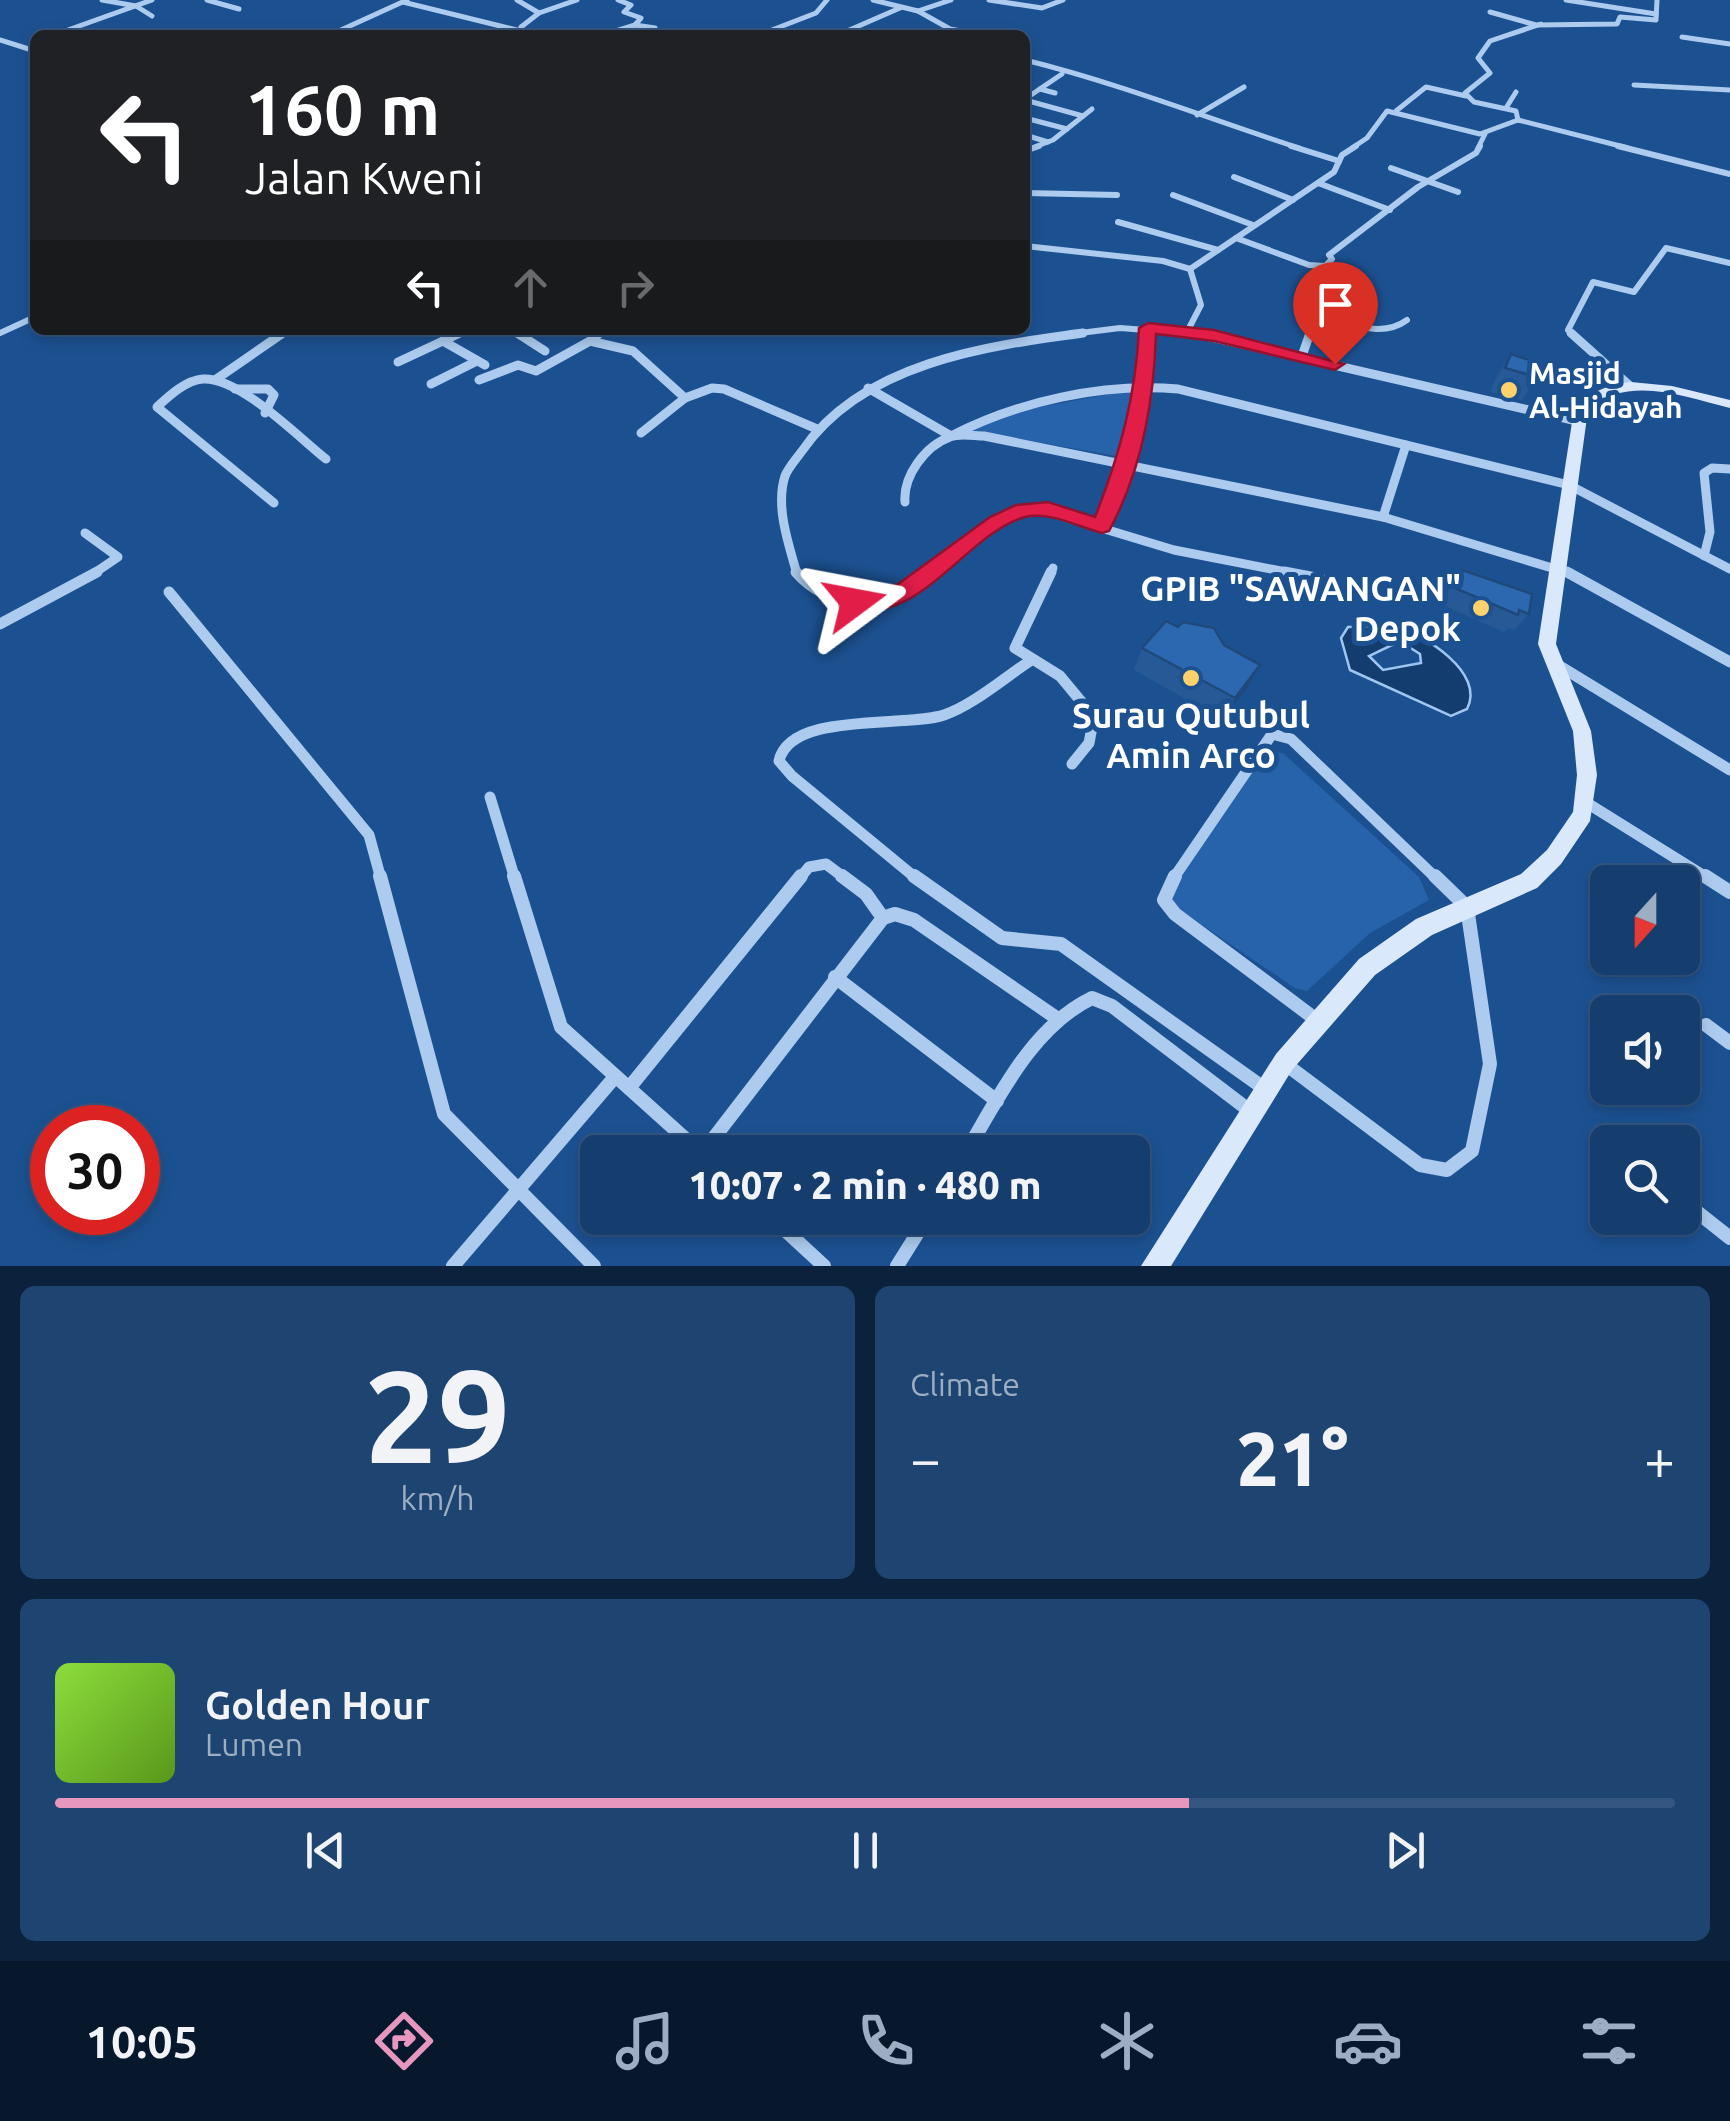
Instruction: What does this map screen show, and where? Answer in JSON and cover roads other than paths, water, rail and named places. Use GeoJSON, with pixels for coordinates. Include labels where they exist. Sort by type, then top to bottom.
{"type":"FeatureCollection","features":[{"type":"Feature","properties":{"kind":"main road"},"geometry":{"type":"LineString","coordinates":[[1155,1266],[1250,1111],[1318,1021],[1385,950],[1467,907],[1517,888],[1542,871],[1587,803],[1582,730],[1547,644],[1577,422],[1591,398],[1629,386],[1730,404]]}},
{"type":"Feature","properties":{"kind":"street"},"geometry":{"type":"LineString","coordinates":[[102,0],[136,6],[152,16]]}},
{"type":"Feature","properties":{"kind":"street"},"geometry":{"type":"LineString","coordinates":[[68,30],[152,0]]}},
{"type":"Feature","properties":{"kind":"street"},"geometry":{"type":"LineString","coordinates":[[207,0],[239,9]]}},
{"type":"Feature","properties":{"kind":"street"},"geometry":{"type":"LineString","coordinates":[[517,0],[540,13]]}},
{"type":"Feature","properties":{"kind":"street"},"geometry":{"type":"LineString","coordinates":[[520,30],[540,13],[577,0]]}},
{"type":"Feature","properties":{"kind":"street"},"geometry":{"type":"LineString","coordinates":[[618,0],[631,6]]}},
{"type":"Feature","properties":{"kind":"street"},"geometry":{"type":"LineString","coordinates":[[634,25],[641,18],[624,12],[641,0]]}},
{"type":"Feature","properties":{"kind":"street"},"geometry":{"type":"LineString","coordinates":[[772,30],[816,13],[827,0]]}},
{"type":"Feature","properties":{"kind":"street"},"geometry":{"type":"LineString","coordinates":[[873,0],[918,12],[943,27],[958,30]]}},
{"type":"Feature","properties":{"kind":"street"},"geometry":{"type":"LineString","coordinates":[[918,12],[951,0]]}},
{"type":"Feature","properties":{"kind":"street"},"geometry":{"type":"LineString","coordinates":[[990,0],[1042,8],[1064,0]]}},
{"type":"Feature","properties":{"kind":"street"},"geometry":{"type":"LineString","coordinates":[[1566,0],[1656,14]]}},
{"type":"Feature","properties":{"kind":"street"},"geometry":{"type":"LineString","coordinates":[[1490,12],[1501,18],[1542,24],[1615,28],[1620,17],[1654,21],[1657,0]]}},
{"type":"Feature","properties":{"kind":"street"},"geometry":{"type":"LineString","coordinates":[[343,30],[405,1],[515,30]]}},
{"type":"Feature","properties":{"kind":"street"},"geometry":{"type":"LineString","coordinates":[[850,30],[901,8]]}},
{"type":"Feature","properties":{"kind":"street"},"geometry":{"type":"LineString","coordinates":[[1466,96],[1467,88],[1490,73],[1478,61],[1484,46],[1502,35],[1531,32],[1542,24]]}},
{"type":"Feature","properties":{"kind":"street"},"geometry":{"type":"LineString","coordinates":[[618,30],[634,25],[655,28]]}},
{"type":"Feature","properties":{"kind":"street"},"geometry":{"type":"LineString","coordinates":[[1682,37],[1730,44]]}},
{"type":"Feature","properties":{"kind":"street"},"geometry":{"type":"LineString","coordinates":[[0,40],[30,48]]}},
{"type":"Feature","properties":{"kind":"street"},"geometry":{"type":"LineString","coordinates":[[26,46],[30,44]]}},
{"type":"Feature","properties":{"kind":"street"},"geometry":{"type":"LineString","coordinates":[[1030,62],[1110,81],[1197,115],[1339,161]]}},
{"type":"Feature","properties":{"kind":"street"},"geometry":{"type":"LineString","coordinates":[[1030,67],[1036,64]]}},
{"type":"Feature","properties":{"kind":"street"},"geometry":{"type":"LineString","coordinates":[[1030,96],[1062,74]]}},
{"type":"Feature","properties":{"kind":"street"},"geometry":{"type":"LineString","coordinates":[[1634,85],[1730,90]]}},
{"type":"Feature","properties":{"kind":"street"},"geometry":{"type":"LineString","coordinates":[[1197,115],[1244,87]]}},
{"type":"Feature","properties":{"kind":"street"},"geometry":{"type":"LineString","coordinates":[[1190,269],[1334,172],[1339,161],[1367,138],[1379,118],[1396,111],[1426,87],[1506,108],[1520,114],[1518,120]]}},
{"type":"Feature","properties":{"kind":"street"},"geometry":{"type":"LineString","coordinates":[[1040,89],[1054,93]]}},
{"type":"Feature","properties":{"kind":"street"},"geometry":{"type":"LineString","coordinates":[[1140,93],[1158,89]]}},
{"type":"Feature","properties":{"kind":"street"},"geometry":{"type":"LineString","coordinates":[[1506,108],[1516,92]]}},
{"type":"Feature","properties":{"kind":"street"},"geometry":{"type":"LineString","coordinates":[[1030,101],[1083,116]]}},
{"type":"Feature","properties":{"kind":"street"},"geometry":{"type":"LineString","coordinates":[[1030,149],[1049,142],[1092,109]]}},
{"type":"Feature","properties":{"kind":"street"},"geometry":{"type":"LineString","coordinates":[[1396,111],[1485,134],[1518,120],[1730,174]]}},
{"type":"Feature","properties":{"kind":"street"},"geometry":{"type":"LineString","coordinates":[[1030,119],[1067,129]]}},
{"type":"Feature","properties":{"kind":"street"},"geometry":{"type":"LineString","coordinates":[[1236,238],[1322,267],[1339,246],[1476,153],[1485,134]]}},
{"type":"Feature","properties":{"kind":"street"},"geometry":{"type":"LineString","coordinates":[[1030,136],[1049,142]]}},
{"type":"Feature","properties":{"kind":"street"},"geometry":{"type":"LineString","coordinates":[[1391,168],[1458,192]]}},
{"type":"Feature","properties":{"kind":"street"},"geometry":{"type":"LineString","coordinates":[[1234,177],[1293,200]]}},
{"type":"Feature","properties":{"kind":"street"},"geometry":{"type":"LineString","coordinates":[[1318,182],[1390,210]]}},
{"type":"Feature","properties":{"kind":"street"},"geometry":{"type":"LineString","coordinates":[[1030,192],[1090,198],[1117,195]]}},
{"type":"Feature","properties":{"kind":"street"},"geometry":{"type":"LineString","coordinates":[[1172,196],[1253,225]]}},
{"type":"Feature","properties":{"kind":"street"},"geometry":{"type":"LineString","coordinates":[[1118,222],[1218,250]]}},
{"type":"Feature","properties":{"kind":"street"},"geometry":{"type":"LineString","coordinates":[[1030,247],[1163,261],[1190,269]]}},
{"type":"Feature","properties":{"kind":"street"},"geometry":{"type":"LineString","coordinates":[[1629,386],[1568,330],[1593,282],[1634,292],[1666,248],[1730,263]]}},
{"type":"Feature","properties":{"kind":"street"},"geometry":{"type":"LineString","coordinates":[[1187,332],[1201,305],[1190,269]]}},
{"type":"Feature","properties":{"kind":"street"},"geometry":{"type":"LineString","coordinates":[[1302,356],[1317,315],[1381,329],[1401,326],[1407,320]]}},
{"type":"Feature","properties":{"kind":"street"},"geometry":{"type":"LineString","coordinates":[[0,333],[30,319]]}},
{"type":"Feature","properties":{"kind":"street"},"geometry":{"type":"LineString","coordinates":[[1102,526],[1126,463],[1145,384],[1148,328]]}},
{"type":"Feature","properties":{"kind":"street"},"geometry":{"type":"LineString","coordinates":[[1320,578],[1174,550],[1048,509],[1023,510],[997,522],[927,575],[889,597],[855,602],[824,594],[797,574],[782,522],[785,476],[817,429],[868,388],[924,363],[1006,342],[1148,328],[1187,332],[1302,356],[1577,422]]}},
{"type":"Feature","properties":{"kind":"street"},"geometry":{"type":"LineString","coordinates":[[398,362],[456,335]]}},
{"type":"Feature","properties":{"kind":"street"},"geometry":{"type":"LineString","coordinates":[[521,335],[545,351]]}},
{"type":"Feature","properties":{"kind":"street"},"geometry":{"type":"LineString","coordinates":[[479,380],[518,364],[536,371],[598,335]]}},
{"type":"Feature","properties":{"kind":"street"},"geometry":{"type":"LineString","coordinates":[[215,380],[276,336]]}},
{"type":"Feature","properties":{"kind":"street"},"geometry":{"type":"LineString","coordinates":[[431,384],[481,363],[443,341]]}},
{"type":"Feature","properties":{"kind":"street"},"geometry":{"type":"LineString","coordinates":[[590,341],[633,351],[684,398]]}},
{"type":"Feature","properties":{"kind":"street"},"geometry":{"type":"LineString","coordinates":[[274,503],[157,410],[192,382],[215,380],[235,389],[326,458]]}},
{"type":"Feature","properties":{"kind":"street"},"geometry":{"type":"LineString","coordinates":[[906,502],[904,490],[916,464],[950,436],[996,413],[1145,384],[1204,394],[1570,485],[1730,570]]}},
{"type":"Feature","properties":{"kind":"street"},"geometry":{"type":"LineString","coordinates":[[642,433],[684,398],[712,388],[724,389],[817,429]]}},
{"type":"Feature","properties":{"kind":"street"},"geometry":{"type":"LineString","coordinates":[[868,388],[950,436],[1004,438],[1383,517],[1559,567],[1730,662]]}},
{"type":"Feature","properties":{"kind":"street"},"geometry":{"type":"LineString","coordinates":[[235,389],[268,389],[274,395],[265,414]]}},
{"type":"Feature","properties":{"kind":"street"},"geometry":{"type":"LineString","coordinates":[[1383,517],[1406,445]]}},
{"type":"Feature","properties":{"kind":"street"},"geometry":{"type":"LineString","coordinates":[[1704,556],[1710,532],[1704,473],[1712,468],[1730,469]]}},
{"type":"Feature","properties":{"kind":"street"},"geometry":{"type":"LineString","coordinates":[[0,624],[117,561],[118,557],[85,534]]}},
{"type":"Feature","properties":{"kind":"street"},"geometry":{"type":"LineString","coordinates":[[1052,568],[1014,646],[1030,661],[1060,676],[1094,717],[1089,743],[1072,764]]}},
{"type":"Feature","properties":{"kind":"street"},"geometry":{"type":"LineString","coordinates":[[170,592],[369,835],[444,1114],[594,1266]]}},
{"type":"Feature","properties":{"kind":"street"},"geometry":{"type":"LineString","coordinates":[[1030,661],[944,715],[820,729],[796,738],[781,752],[779,761],[908,871],[985,927],[1005,940],[1043,936],[1061,944],[1265,1090]]}},
{"type":"Feature","properties":{"kind":"street"},"geometry":{"type":"LineString","coordinates":[[1553,662],[1730,770]]}},
{"type":"Feature","properties":{"kind":"street"},"geometry":{"type":"LineString","coordinates":[[1284,1062],[1420,1165],[1447,1170],[1466,1160],[1476,1141],[1490,1064],[1467,907],[1292,738],[1272,734],[1164,892],[1164,900],[1175,914],[1318,1021]]}},
{"type":"Feature","properties":{"kind":"street"},"geometry":{"type":"LineString","coordinates":[[490,797],[558,1020],[614,1078],[682,1135]]}},
{"type":"Feature","properties":{"kind":"street"},"geometry":{"type":"LineString","coordinates":[[1587,803],[1730,892]]}},
{"type":"Feature","properties":{"kind":"street"},"geometry":{"type":"LineString","coordinates":[[629,1088],[809,867],[826,864],[839,870],[874,903],[882,918]]}},
{"type":"Feature","properties":{"kind":"street"},"geometry":{"type":"LineString","coordinates":[[714,1135],[882,918],[896,914],[914,920],[1058,1019]]}},
{"type":"Feature","properties":{"kind":"street"},"geometry":{"type":"LineString","coordinates":[[835,978],[997,1101]]}},
{"type":"Feature","properties":{"kind":"street"},"geometry":{"type":"LineString","coordinates":[[976,1135],[1058,1019],[1092,998],[1112,1006],[1250,1111]]}},
{"type":"Feature","properties":{"kind":"street"},"geometry":{"type":"LineString","coordinates":[[1706,1025],[1730,1043]]}},
{"type":"Feature","properties":{"kind":"street"},"geometry":{"type":"LineString","coordinates":[[452,1266],[614,1078]]}},
{"type":"Feature","properties":{"kind":"street"},"geometry":{"type":"LineString","coordinates":[[1700,1214],[1730,1238]]}},
{"type":"Feature","properties":{"kind":"street"},"geometry":{"type":"LineString","coordinates":[[790,1235],[824,1266]]}},
{"type":"Feature","properties":{"kind":"street"},"geometry":{"type":"LineString","coordinates":[[897,1266],[916,1235]]}},
{"type":"Feature","properties":{"kind":"place","name":"Masjid Al-Hidayah"},"geometry":{"type":"Point","coordinates":[1509,390]}},
{"type":"Feature","properties":{"kind":"place","name":"GPIB \"SAWANGAN\" Depok"},"geometry":{"type":"Point","coordinates":[1481,608]}},
{"type":"Feature","properties":{"kind":"place","name":"Surau Qutubul Amin Arco"},"geometry":{"type":"Point","coordinates":[1191,678]}}]}
